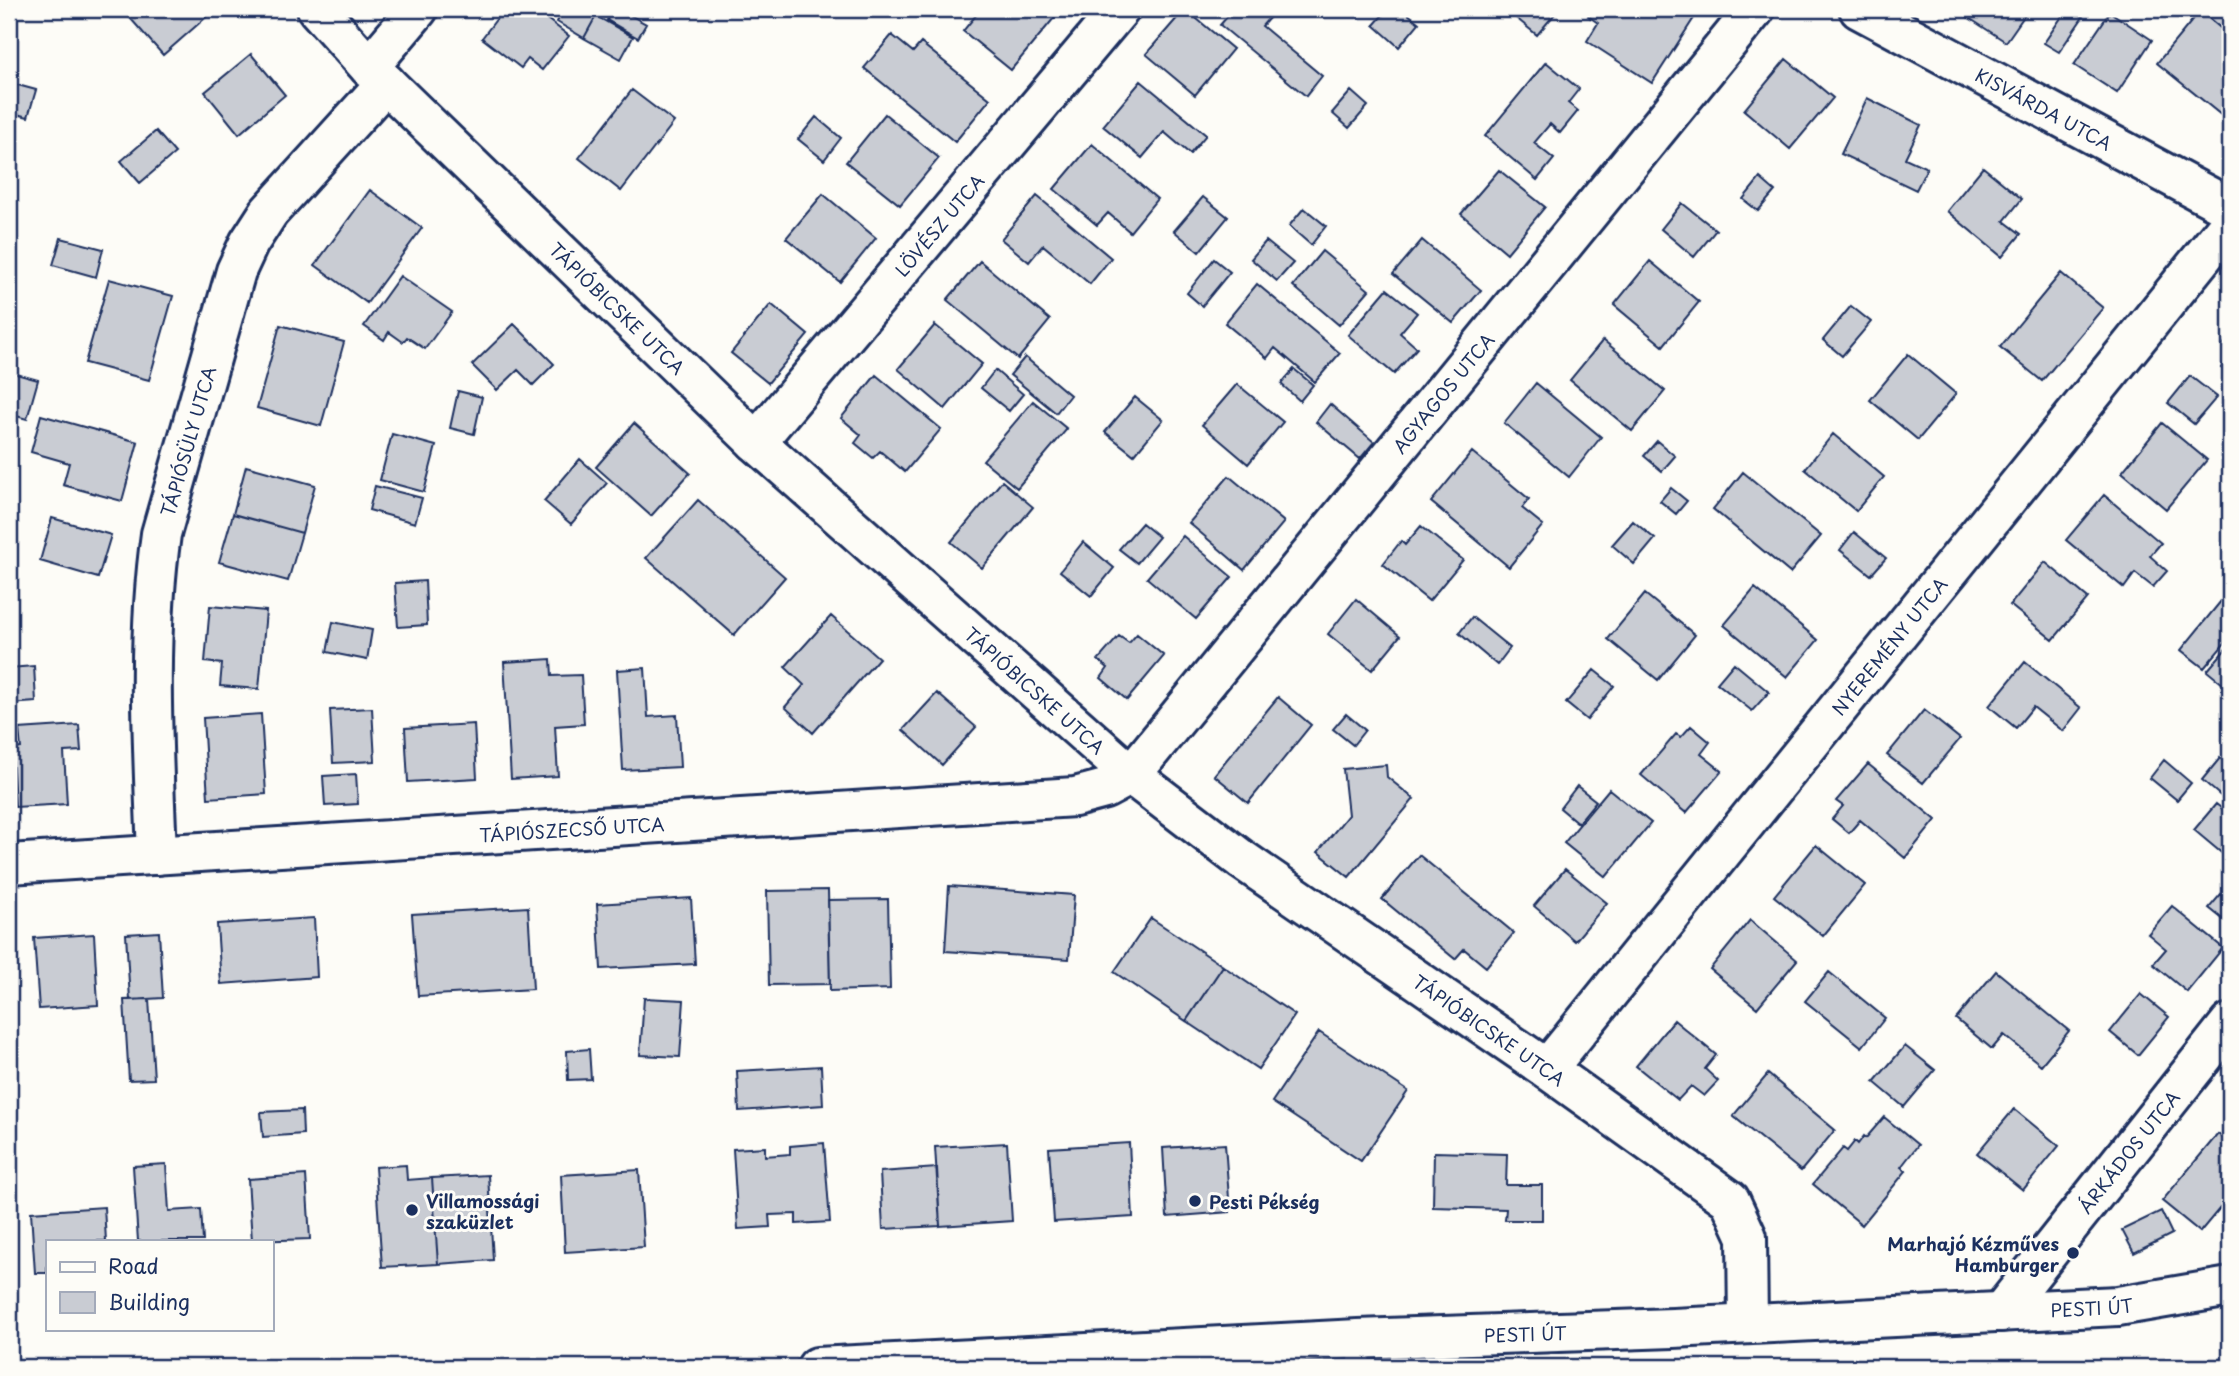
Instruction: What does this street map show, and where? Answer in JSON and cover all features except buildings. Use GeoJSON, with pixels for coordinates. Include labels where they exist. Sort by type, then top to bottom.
{"type":"FeatureCollection","features":[{"type":"Feature","properties":{"kind":"street","name":"TÁPIÓBICSKE UTCA"},"geometry":{"type":"LineString","coordinates":[[317,9],[378,75],[756,442],[1131,775],[1241,859],[1547,1069],[1730,1200],[1747,1237],[1748,1324]]}},
{"type":"Feature","properties":{"kind":"street","name":"TÁPIÓSÜLY UTCA"},"geometry":{"type":"LineString","coordinates":[[157,855],[151,711],[155,577],[161,534],[236,271],[249,243],[269,212],[378,75],[418,9]]}},
{"type":"Feature","properties":{"kind":"street","name":"LÖVÉSZ UTCA"},"geometry":{"type":"LineString","coordinates":[[756,442],[1120,9]]}},
{"type":"Feature","properties":{"kind":"street","name":"AGYAGOS UTCA"},"geometry":{"type":"LineString","coordinates":[[1131,775],[1755,9]]}},
{"type":"Feature","properties":{"kind":"street","name":"KISVÁRDA UTCA"},"geometry":{"type":"LineString","coordinates":[[1859,9],[2230,208]]}},
{"type":"Feature","properties":{"kind":"street","name":"NYEREMÉNY UTCA"},"geometry":{"type":"LineString","coordinates":[[1547,1069],[2230,223]]}},
{"type":"Feature","properties":{"kind":"street","name":"TÁPIÓSZECSŐ UTCA"},"geometry":{"type":"LineString","coordinates":[[9,864],[1074,797],[1105,789],[1131,775]]}},
{"type":"Feature","properties":{"kind":"street","name":"ÁRKÁDOS UTCA"},"geometry":{"type":"LineString","coordinates":[[2001,1312],[2230,1023]]}},
{"type":"Feature","properties":{"kind":"street","name":"PESTI ÚT"},"geometry":{"type":"LineString","coordinates":[[817,1367],[1359,1353],[1748,1324],[2119,1306],[2230,1287]]}},
{"type":"Feature","properties":{"kind":"place","name":"Pesti Pékség"},"geometry":{"type":"Point","coordinates":[1195,1201]}},
{"type":"Feature","properties":{"kind":"place","name":"Villamossági szaküzlet"},"geometry":{"type":"Point","coordinates":[412,1210]}},
{"type":"Feature","properties":{"kind":"place","name":"Marhajó Kézműves Hamburger"},"geometry":{"type":"Point","coordinates":[2073,1253]}}]}
